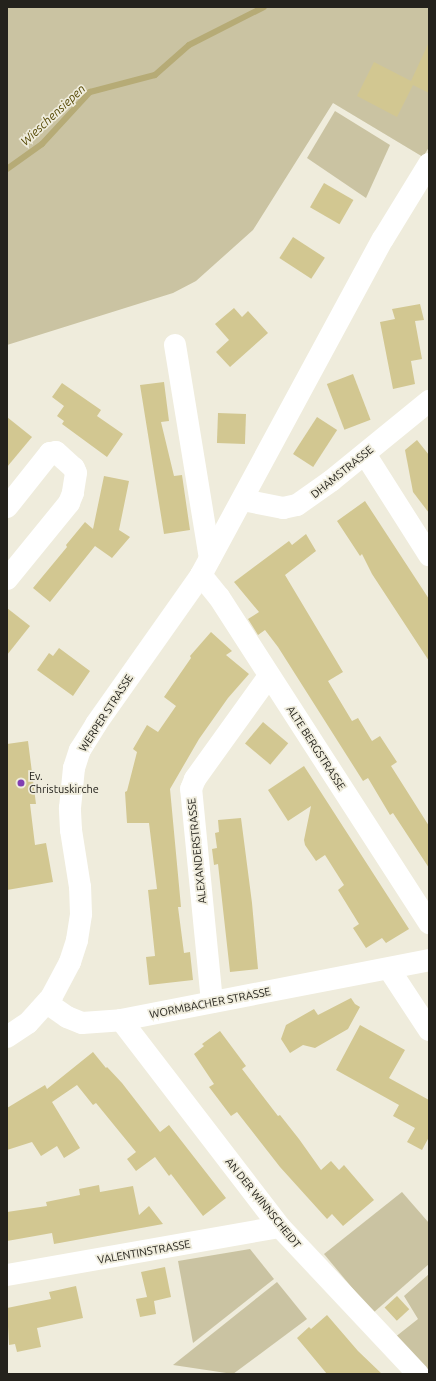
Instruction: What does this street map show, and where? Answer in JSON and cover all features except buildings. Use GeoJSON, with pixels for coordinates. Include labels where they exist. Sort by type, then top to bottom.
{"type":"FeatureCollection","features":[{"type":"Feature","properties":{"kind":"street","name":"WERPER STRASSE"},"geometry":{"type":"LineString","coordinates":[[47,1003],[61,983],[70,962],[77,940],[81,914],[80,888],[71,830],[70,808],[74,768],[80,750],[96,724],[206,567],[383,239],[429,164]]}},
{"type":"Feature","properties":{"kind":"street"},"geometry":{"type":"LineString","coordinates":[[175,345],[206,567]]}},
{"type":"Feature","properties":{"kind":"street","name":"DHAMSTRASSE"},"geometry":{"type":"LineString","coordinates":[[243,500],[283,508],[297,506],[307,500],[365,454],[429,401]]}},
{"type":"Feature","properties":{"kind":"street"},"geometry":{"type":"LineString","coordinates":[[7,507],[50,453],[56,452],[74,468],[76,474],[73,493],[69,503],[7,579]]}},
{"type":"Feature","properties":{"kind":"street"},"geometry":{"type":"LineString","coordinates":[[365,454],[429,555]]}},
{"type":"Feature","properties":{"kind":"street","name":"ALTE BERGSTRASSE"},"geometry":{"type":"LineString","coordinates":[[206,567],[219,597],[429,923]]}},
{"type":"Feature","properties":{"kind":"street","name":"ALEXANDERSTRASSE"},"geometry":{"type":"LineString","coordinates":[[212,1002],[191,789],[195,779],[270,676]]}},
{"type":"Feature","properties":{"kind":"street","name":"WORMBACHER STRASSE"},"geometry":{"type":"LineString","coordinates":[[47,1003],[67,1017],[82,1023],[121,1020],[429,960]]}},
{"type":"Feature","properties":{"kind":"street"},"geometry":{"type":"LineString","coordinates":[[389,969],[429,1030]]}},
{"type":"Feature","properties":{"kind":"street"},"geometry":{"type":"LineString","coordinates":[[7,1037],[28,1023],[47,1003]]}},
{"type":"Feature","properties":{"kind":"street","name":"AN DER WINNSCHEIDT"},"geometry":{"type":"LineString","coordinates":[[121,1020],[280,1228],[418,1374]]}},
{"type":"Feature","properties":{"kind":"street","name":"VALENTINSTRASSE"},"geometry":{"type":"LineString","coordinates":[[7,1275],[280,1228]]}},
{"type":"Feature","properties":{"kind":"shaded area"},"geometry":{"type":"Polygon","coordinates":[[[7,7],[429,7],[429,147],[423,157],[333,103],[253,230],[196,281],[173,293],[7,345],[7,7]]]}},
{"type":"Feature","properties":{"kind":"shaded area"},"geometry":{"type":"Polygon","coordinates":[[[335,111],[390,145],[366,198],[307,158],[335,111]]]}},
{"type":"Feature","properties":{"kind":"shaded area"},"geometry":{"type":"Polygon","coordinates":[[[402,1192],[429,1223],[429,1264],[373,1313],[324,1254],[402,1192]]]}},
{"type":"Feature","properties":{"kind":"shaded area"},"geometry":{"type":"Polygon","coordinates":[[[250,1249],[274,1279],[193,1343],[178,1261],[250,1249]]]}},
{"type":"Feature","properties":{"kind":"shaded area"},"geometry":{"type":"Polygon","coordinates":[[[429,1274],[429,1371],[394,1338],[418,1319],[404,1296],[429,1274]]]}},
{"type":"Feature","properties":{"kind":"shaded area"},"geometry":{"type":"Polygon","coordinates":[[[277,1282],[307,1319],[233,1374],[173,1365],[277,1282]]]}},
{"type":"Feature","properties":{"kind":"waterway","name":"Wieschensiepen"},"geometry":{"type":"LineString","coordinates":[[7,169],[42,144],[90,92],[155,75],[189,45],[264,7]]}},
{"type":"Feature","properties":{"kind":"place","name":"Ev. Christuskirche"},"geometry":{"type":"Point","coordinates":[21,783]}}]}
